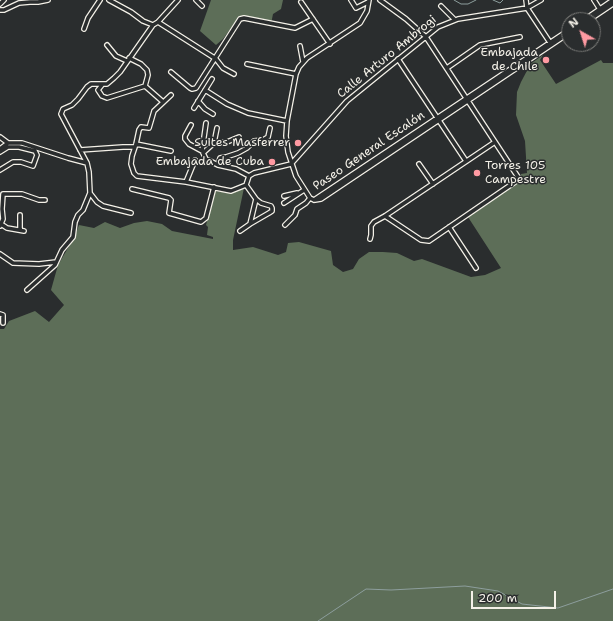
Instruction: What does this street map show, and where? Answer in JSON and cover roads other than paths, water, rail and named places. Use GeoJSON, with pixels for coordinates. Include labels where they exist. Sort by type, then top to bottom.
{"type":"FeatureCollection","features":[{"type":"Feature","properties":{"kind":"street"},"geometry":{"type":"LineString","coordinates":[[0,4],[4,0]]}},
{"type":"Feature","properties":{"kind":"street"},"geometry":{"type":"LineString","coordinates":[[0,10],[4,10],[19,3],[48,0]]}},
{"type":"Feature","properties":{"kind":"street"},"geometry":{"type":"LineString","coordinates":[[84,29],[88,18],[100,0]]}},
{"type":"Feature","properties":{"kind":"street"},"geometry":{"type":"LineString","coordinates":[[109,0],[131,12],[143,21],[153,24]]}},
{"type":"Feature","properties":{"kind":"street"},"geometry":{"type":"LineString","coordinates":[[27,290],[55,265],[62,250],[73,237],[75,222],[83,210],[90,193],[87,163],[61,114],[63,109],[72,105],[91,84],[107,84],[114,78],[153,24],[158,22],[178,0]]}},
{"type":"Feature","properties":{"kind":"street"},"geometry":{"type":"LineString","coordinates":[[196,0],[202,6]]}},
{"type":"Feature","properties":{"kind":"street"},"geometry":{"type":"LineString","coordinates":[[351,0],[356,8],[369,1]]}},
{"type":"Feature","properties":{"kind":"street"},"geometry":{"type":"LineString","coordinates":[[380,0],[426,36],[518,175],[515,182],[430,240],[421,240],[385,216]]}},
{"type":"Feature","properties":{"kind":"street"},"geometry":{"type":"LineString","coordinates":[[526,0],[528,8],[551,44]]}},
{"type":"Feature","properties":{"kind":"street","name":"Calle Arturo Ambrogi"},"geometry":{"type":"LineString","coordinates":[[291,164],[342,105],[441,25],[455,20],[528,8],[541,0]]}},
{"type":"Feature","properties":{"kind":"street"},"geometry":{"type":"LineString","coordinates":[[594,0],[601,10]]}},
{"type":"Feature","properties":{"kind":"street"},"geometry":{"type":"LineString","coordinates":[[599,12],[613,0]]}},
{"type":"Feature","properties":{"kind":"street"},"geometry":{"type":"LineString","coordinates":[[312,199],[304,190],[291,164],[286,136],[286,121],[296,74],[303,62],[360,22],[367,11],[369,1]]}},
{"type":"Feature","properties":{"kind":"street"},"geometry":{"type":"LineString","coordinates":[[301,2],[330,44]]}},
{"type":"Feature","properties":{"kind":"street"},"geometry":{"type":"LineString","coordinates":[[598,12],[613,4]]}},
{"type":"Feature","properties":{"kind":"street"},"geometry":{"type":"LineString","coordinates":[[441,6],[455,20]]}},
{"type":"Feature","properties":{"kind":"street"},"geometry":{"type":"LineString","coordinates":[[171,72],[192,89],[196,88],[240,19],[244,18],[295,28],[313,19]]}},
{"type":"Feature","properties":{"kind":"street"},"geometry":{"type":"LineString","coordinates":[[158,22],[214,58],[223,68],[234,74]]}},
{"type":"Feature","properties":{"kind":"street","name":"Paseo General Escalón"},"geometry":{"type":"LineString","coordinates":[[551,44],[561,36]]}},
{"type":"Feature","properties":{"kind":"street"},"geometry":{"type":"LineString","coordinates":[[447,68],[480,45],[520,37]]}},
{"type":"Feature","properties":{"kind":"street","name":"Paseo General Escalón"},"geometry":{"type":"LineString","coordinates":[[286,225],[295,215],[297,209],[312,199],[321,199],[438,119],[561,38]]}},
{"type":"Feature","properties":{"kind":"street"},"geometry":{"type":"LineString","coordinates":[[107,45],[116,56],[141,64],[147,70],[148,75],[145,86]]}},
{"type":"Feature","properties":{"kind":"street"},"geometry":{"type":"LineString","coordinates":[[300,46],[303,62]]}},
{"type":"Feature","properties":{"kind":"street"},"geometry":{"type":"LineString","coordinates":[[398,59],[466,162]]}},
{"type":"Feature","properties":{"kind":"street"},"geometry":{"type":"LineString","coordinates":[[247,64],[296,74]]}},
{"type":"Feature","properties":{"kind":"street"},"geometry":{"type":"LineString","coordinates":[[194,108],[212,79]]}},
{"type":"Feature","properties":{"kind":"street"},"geometry":{"type":"LineString","coordinates":[[102,85],[98,90],[102,96],[107,98],[145,86]]}},
{"type":"Feature","properties":{"kind":"street"},"geometry":{"type":"LineString","coordinates":[[145,86],[162,101]]}},
{"type":"Feature","properties":{"kind":"street"},"geometry":{"type":"LineString","coordinates":[[205,90],[227,104],[248,113],[286,121]]}},
{"type":"Feature","properties":{"kind":"street"},"geometry":{"type":"LineString","coordinates":[[171,95],[162,101],[154,111],[149,128],[141,127],[139,130],[136,146],[132,156],[132,169],[137,176],[186,182],[231,191],[246,184],[249,176],[254,173],[291,164]]}},
{"type":"Feature","properties":{"kind":"street"},"geometry":{"type":"LineString","coordinates":[[198,101],[205,109],[213,114]]}},
{"type":"Feature","properties":{"kind":"street"},"geometry":{"type":"LineString","coordinates":[[206,123],[203,153],[206,159],[236,169],[249,176]]}},
{"type":"Feature","properties":{"kind":"street"},"geometry":{"type":"LineString","coordinates":[[191,125],[185,139],[189,144],[203,151]]}},
{"type":"Feature","properties":{"kind":"street"},"geometry":{"type":"LineString","coordinates":[[214,143],[218,128]]}},
{"type":"Feature","properties":{"kind":"street"},"geometry":{"type":"LineString","coordinates":[[218,164],[220,158],[238,153],[254,141],[263,140],[268,137],[270,128]]}},
{"type":"Feature","properties":{"kind":"street"},"geometry":{"type":"LineString","coordinates":[[0,137],[8,143],[22,145],[87,163]]}},
{"type":"Feature","properties":{"kind":"street"},"geometry":{"type":"LineString","coordinates":[[203,151],[214,143],[227,142],[239,137]]}},
{"type":"Feature","properties":{"kind":"street"},"geometry":{"type":"LineString","coordinates":[[370,239],[371,225],[496,142]]}},
{"type":"Feature","properties":{"kind":"street"},"geometry":{"type":"LineString","coordinates":[[0,149],[8,143]]}},
{"type":"Feature","properties":{"kind":"street"},"geometry":{"type":"LineString","coordinates":[[0,152],[8,147],[22,145],[38,155],[34,166],[21,162],[13,162],[0,170]]}},
{"type":"Feature","properties":{"kind":"street"},"geometry":{"type":"LineString","coordinates":[[80,150],[136,146],[171,151]]}},
{"type":"Feature","properties":{"kind":"street"},"geometry":{"type":"LineString","coordinates":[[126,147],[132,156]]}},
{"type":"Feature","properties":{"kind":"street"},"geometry":{"type":"LineString","coordinates":[[186,182],[195,160]]}},
{"type":"Feature","properties":{"kind":"street"},"geometry":{"type":"LineString","coordinates":[[419,164],[433,184]]}},
{"type":"Feature","properties":{"kind":"street"},"geometry":{"type":"LineString","coordinates":[[240,231],[272,211],[271,206],[261,204],[256,199],[246,184]]}},
{"type":"Feature","properties":{"kind":"street"},"geometry":{"type":"LineString","coordinates":[[132,189],[169,198],[171,200],[171,204],[169,213],[201,222],[206,218],[214,187]]}},
{"type":"Feature","properties":{"kind":"street"},"geometry":{"type":"LineString","coordinates":[[284,203],[304,190]]}},
{"type":"Feature","properties":{"kind":"street"},"geometry":{"type":"LineString","coordinates":[[90,193],[97,202],[103,206],[131,214]]}},
{"type":"Feature","properties":{"kind":"street"},"geometry":{"type":"LineString","coordinates":[[284,196],[298,193]]}},
{"type":"Feature","properties":{"kind":"street"},"geometry":{"type":"LineString","coordinates":[[20,215],[22,231],[0,225],[3,219],[2,209],[4,194],[22,194],[39,200],[45,200]]}},
{"type":"Feature","properties":{"kind":"street"},"geometry":{"type":"LineString","coordinates":[[250,224],[256,199]]}},
{"type":"Feature","properties":{"kind":"street"},"geometry":{"type":"LineString","coordinates":[[449,227],[476,268]]}},
{"type":"Feature","properties":{"kind":"street"},"geometry":{"type":"LineString","coordinates":[[0,254],[13,263],[39,264],[56,262]]}},
{"type":"Feature","properties":{"kind":"street"},"geometry":{"type":"LineString","coordinates":[[0,314],[3,315],[4,323]]}},
{"type":"Feature","properties":{"kind":"waterway"},"geometry":{"type":"LineString","coordinates":[[454,0],[461,4],[468,4],[476,0]]}},
{"type":"Feature","properties":{"kind":"waterway"},"geometry":{"type":"LineString","coordinates":[[493,0],[500,3],[503,0]]}},
{"type":"Feature","properties":{"kind":"waterway"},"geometry":{"type":"LineString","coordinates":[[318,621],[366,589],[391,590],[465,586],[498,591],[522,604],[558,608],[613,589]]}},
{"type":"Feature","properties":{"kind":"place","name":"Embajada de Chile"},"geometry":{"type":"Point","coordinates":[546,60]}},
{"type":"Feature","properties":{"kind":"place","name":"Suites Masferrer"},"geometry":{"type":"Point","coordinates":[298,143]}},
{"type":"Feature","properties":{"kind":"place","name":"Embajada de Cuba"},"geometry":{"type":"Point","coordinates":[272,162]}},
{"type":"Feature","properties":{"kind":"place","name":"Torres 105 Campestre"},"geometry":{"type":"Point","coordinates":[477,173]}}]}
